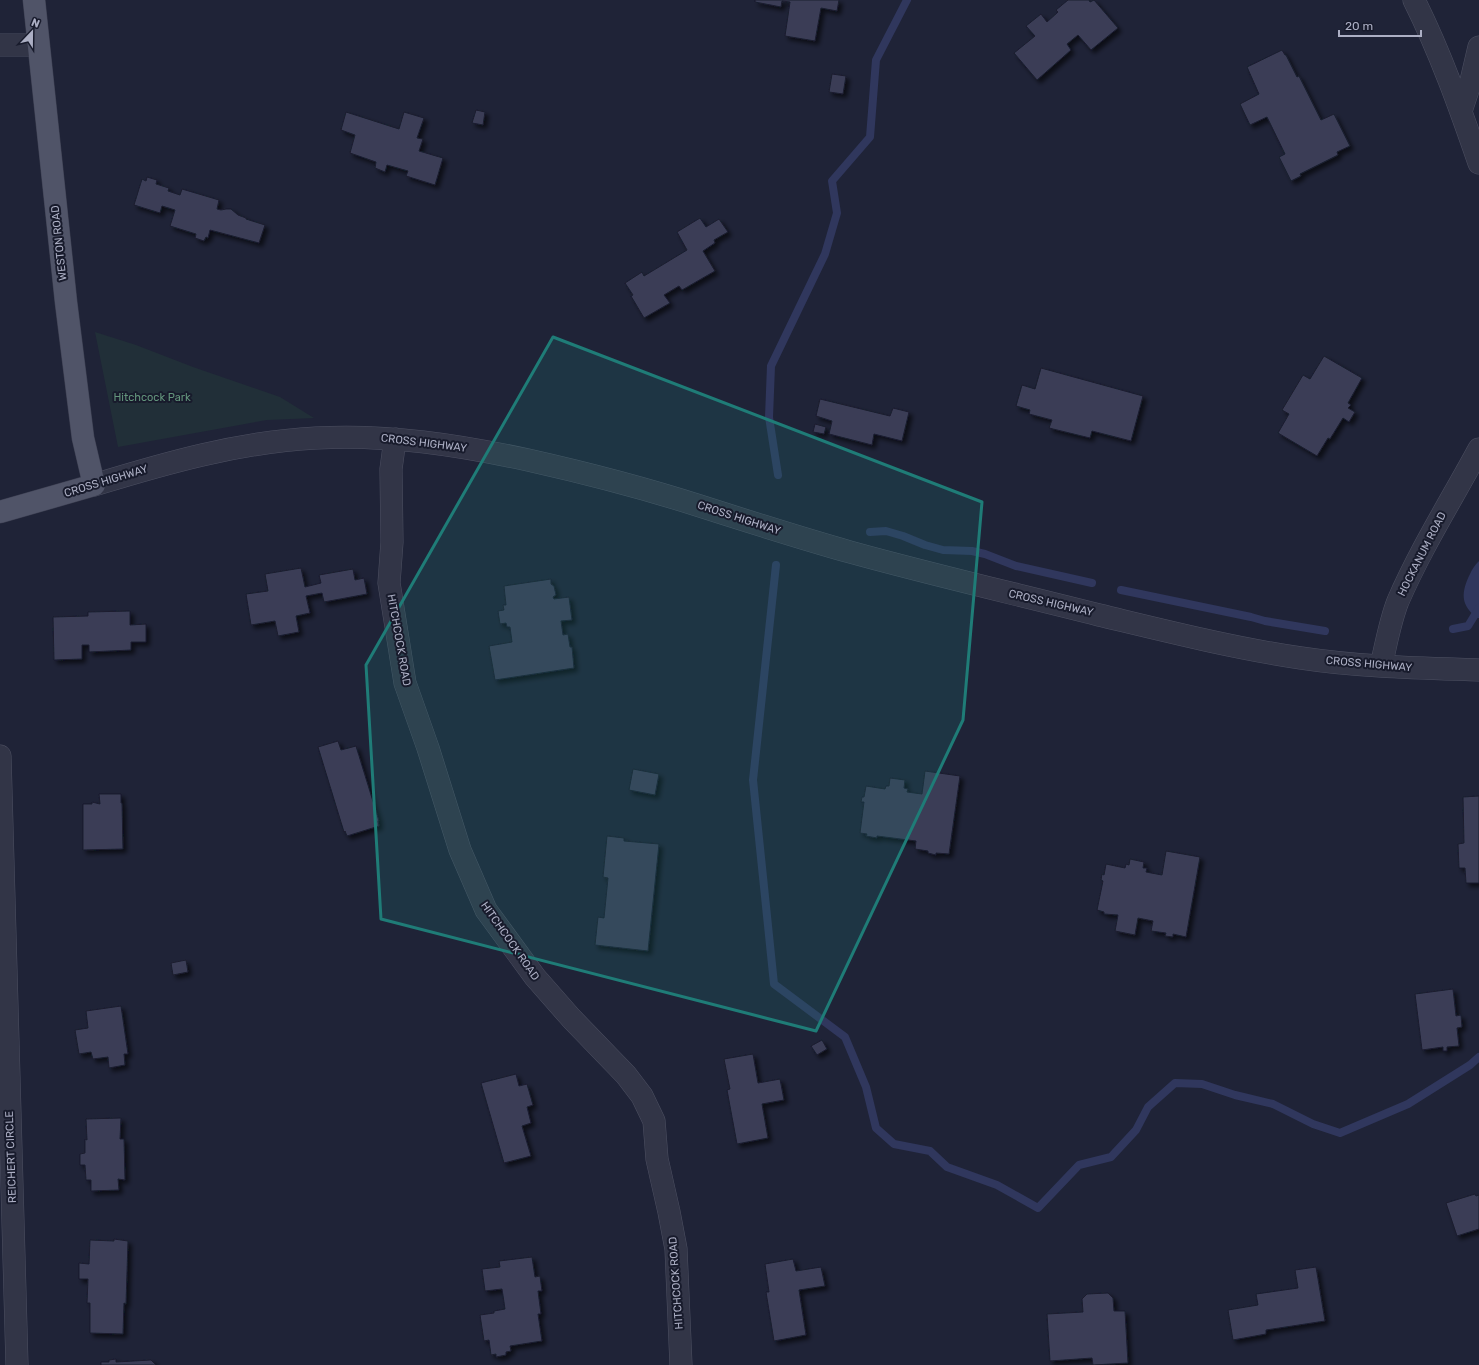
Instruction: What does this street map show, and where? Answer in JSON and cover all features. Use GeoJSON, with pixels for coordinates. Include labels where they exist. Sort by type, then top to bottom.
{"type":"FeatureCollection","features":[{"type":"Feature","properties":{"kind":"main road","name":"WESTON ROAD"},"geometry":{"type":"LineString","coordinates":[[34,0],[58,233],[83,438],[94,485]]}},
{"type":"Feature","properties":{"kind":"main road","name":"CROSS HIGHWAY"},"geometry":{"type":"LineString","coordinates":[[0,512],[94,485]]}},
{"type":"Feature","properties":{"kind":"street"},"geometry":{"type":"LineString","coordinates":[[1414,0],[1430,32],[1461,111],[1479,163]]}},
{"type":"Feature","properties":{"kind":"street"},"geometry":{"type":"LineString","coordinates":[[0,45],[38,44]]}},
{"type":"Feature","properties":{"kind":"street"},"geometry":{"type":"LineString","coordinates":[[1461,111],[1471,81],[1479,47]]}},
{"type":"Feature","properties":{"kind":"street","name":"CROSS HIGHWAY"},"geometry":{"type":"LineString","coordinates":[[94,485],[186,458],[253,444],[318,438],[373,438],[421,441],[484,451],[565,469],[693,504],[848,552],[1196,638],[1302,658],[1381,666],[1479,670]]}},
{"type":"Feature","properties":{"kind":"street","name":"HITCHCOCK ROAD"},"geometry":{"type":"LineString","coordinates":[[395,439],[391,469],[392,542],[389,583],[405,683],[428,748],[460,850],[486,910],[535,977],[571,1018],[626,1075],[642,1096],[654,1121],[656,1159],[676,1249],[681,1365]]}},
{"type":"Feature","properties":{"kind":"street","name":"HOCKANUM ROAD"},"geometry":{"type":"LineString","coordinates":[[1381,666],[1398,602],[1428,542],[1479,449]]}},
{"type":"Feature","properties":{"kind":"street","name":"REICHERT CIRCLE"},"geometry":{"type":"LineString","coordinates":[[0,756],[17,1365]]}},
{"type":"Feature","properties":{"kind":"highlighted area"},"geometry":{"type":"Polygon","coordinates":[[[553,337],[982,502],[963,720],[816,1031],[381,919],[366,665],[553,337]]]}},
{"type":"Feature","properties":{"kind":"green space","name":"Hitchcock Park"},"geometry":{"type":"Polygon","coordinates":[[[95,332],[136,345],[193,367],[280,397],[314,418],[267,420],[118,447],[95,332]]]}},
{"type":"Feature","properties":{"kind":"water"},"geometry":{"type":"Polygon","coordinates":[[[1479,561],[1478,618],[1468,609],[1465,604],[1464,593],[1471,572],[1479,561]]]}},
{"type":"Feature","properties":{"kind":"building"},"geometry":{"type":"Polygon","coordinates":[[[755,0],[839,0],[837,11],[821,8],[815,41],[785,36],[790,2],[782,1],[781,7],[755,2],[755,0]]]}},
{"type":"Feature","properties":{"kind":"building"},"geometry":{"type":"Polygon","coordinates":[[[1068,0],[1089,0],[1090,2],[1094,0],[1118,28],[1091,50],[1078,35],[1067,44],[1071,50],[1037,80],[1014,53],[1035,36],[1026,26],[1041,14],[1047,22],[1058,12],[1056,10],[1068,0]]]}},
{"type":"Feature","properties":{"kind":"building"},"geometry":{"type":"Polygon","coordinates":[[[1282,50],[1297,77],[1299,76],[1321,120],[1334,114],[1350,146],[1337,152],[1338,155],[1300,174],[1301,176],[1291,181],[1279,157],[1285,154],[1267,117],[1250,125],[1240,104],[1259,94],[1247,67],[1282,50]]]}},
{"type":"Feature","properties":{"kind":"building"},"geometry":{"type":"Polygon","coordinates":[[[832,74],[846,76],[843,94],[829,92],[832,74]]]}},
{"type":"Feature","properties":{"kind":"building"},"geometry":{"type":"Polygon","coordinates":[[[476,110],[485,112],[483,125],[472,123],[476,110]]]}},
{"type":"Feature","properties":{"kind":"building"},"geometry":{"type":"Polygon","coordinates":[[[346,112],[399,129],[404,112],[424,118],[417,138],[423,139],[419,151],[443,158],[435,185],[406,176],[408,171],[387,165],[385,172],[375,168],[376,162],[350,153],[355,135],[341,130],[346,112]]]}},
{"type":"Feature","properties":{"kind":"building"},"geometry":{"type":"Polygon","coordinates":[[[147,177],[157,180],[156,184],[169,188],[168,191],[180,195],[182,189],[219,200],[217,209],[231,209],[246,219],[265,225],[259,243],[210,230],[208,238],[206,237],[204,241],[195,238],[196,234],[170,226],[175,210],[162,206],[160,213],[134,205],[142,179],[146,181],[147,177]]]}},
{"type":"Feature","properties":{"kind":"building"},"geometry":{"type":"Polygon","coordinates":[[[700,218],[706,227],[719,219],[728,232],[714,240],[715,243],[703,251],[715,271],[682,290],[679,286],[664,295],[670,303],[644,318],[631,296],[633,295],[625,283],[642,272],[644,276],[687,250],[677,232],[700,218]]]}},
{"type":"Feature","properties":{"kind":"building"},"geometry":{"type":"Polygon","coordinates":[[[1324,356],[1362,378],[1348,403],[1351,405],[1348,408],[1355,412],[1349,422],[1343,418],[1317,456],[1278,433],[1289,414],[1282,410],[1303,375],[1310,379],[1324,356]]]}},
{"type":"Feature","properties":{"kind":"building"},"geometry":{"type":"Polygon","coordinates":[[[1041,368],[1143,396],[1131,441],[1092,431],[1090,438],[1049,428],[1052,420],[1029,414],[1030,410],[1016,406],[1022,385],[1035,389],[1041,368]]]}},
{"type":"Feature","properties":{"kind":"building"},"geometry":{"type":"Polygon","coordinates":[[[820,399],[890,416],[893,408],[909,412],[902,441],[874,434],[872,445],[829,434],[832,421],[816,416],[820,399]]]}},
{"type":"Feature","properties":{"kind":"building"},"geometry":{"type":"Polygon","coordinates":[[[815,424],[826,427],[824,434],[813,432],[815,424]]]}},
{"type":"Feature","properties":{"kind":"building"},"geometry":{"type":"Polygon","coordinates":[[[301,568],[305,587],[321,583],[319,575],[353,569],[355,580],[364,578],[367,594],[324,602],[322,593],[306,596],[310,613],[296,616],[299,632],[278,636],[275,621],[251,625],[246,594],[268,591],[265,574],[301,568]]]}},
{"type":"Feature","properties":{"kind":"building"},"geometry":{"type":"Polygon","coordinates":[[[551,579],[551,584],[554,586],[556,595],[553,597],[554,599],[569,597],[572,620],[561,621],[563,635],[568,634],[570,647],[572,647],[574,668],[495,680],[489,646],[512,642],[510,627],[507,627],[506,623],[500,624],[498,611],[504,610],[503,605],[506,605],[504,586],[551,579]]]}},
{"type":"Feature","properties":{"kind":"building"},"geometry":{"type":"Polygon","coordinates":[[[130,611],[130,625],[146,624],[146,642],[131,642],[131,650],[89,652],[89,645],[82,645],[82,659],[54,660],[53,617],[88,616],[88,612],[130,611]]]}},
{"type":"Feature","properties":{"kind":"building"},"geometry":{"type":"Polygon","coordinates":[[[338,741],[341,750],[356,746],[379,821],[379,826],[347,836],[345,831],[344,832],[318,747],[338,741]]]}},
{"type":"Feature","properties":{"kind":"building"},"geometry":{"type":"Polygon","coordinates":[[[633,769],[659,774],[655,795],[629,790],[633,769]]]}},
{"type":"Feature","properties":{"kind":"building"},"geometry":{"type":"Polygon","coordinates":[[[925,771],[960,776],[949,854],[936,853],[936,855],[928,853],[928,851],[915,849],[916,841],[877,836],[877,838],[860,833],[864,802],[861,802],[862,797],[864,797],[866,786],[885,789],[886,786],[889,786],[890,778],[905,780],[904,788],[908,789],[907,792],[922,794],[925,771]]]}},
{"type":"Feature","properties":{"kind":"building"},"geometry":{"type":"Polygon","coordinates":[[[99,794],[121,794],[123,849],[83,850],[83,804],[92,804],[92,802],[100,804],[99,794]]]}},
{"type":"Feature","properties":{"kind":"building"},"geometry":{"type":"Polygon","coordinates":[[[1479,796],[1479,883],[1466,883],[1465,868],[1459,868],[1458,844],[1464,843],[1463,797],[1479,796]]]}},
{"type":"Feature","properties":{"kind":"building"},"geometry":{"type":"Polygon","coordinates":[[[607,836],[624,838],[624,841],[659,844],[648,951],[595,945],[598,917],[604,918],[608,878],[603,877],[607,836]]]}},
{"type":"Feature","properties":{"kind":"building"},"geometry":{"type":"Polygon","coordinates":[[[1166,851],[1200,857],[1186,937],[1173,934],[1173,937],[1165,936],[1166,933],[1151,931],[1153,921],[1138,918],[1135,935],[1115,931],[1118,915],[1104,914],[1104,912],[1097,910],[1103,881],[1101,880],[1102,874],[1104,875],[1106,864],[1125,868],[1126,864],[1129,865],[1130,859],[1144,862],[1143,868],[1147,868],[1146,872],[1162,875],[1166,851]]]}},
{"type":"Feature","properties":{"kind":"building"},"geometry":{"type":"Polygon","coordinates":[[[186,960],[188,972],[173,975],[171,963],[186,960]]]}},
{"type":"Feature","properties":{"kind":"building"},"geometry":{"type":"Polygon","coordinates":[[[1453,989],[1456,1016],[1461,1015],[1462,1027],[1457,1028],[1459,1046],[1447,1047],[1447,1051],[1443,1051],[1443,1047],[1422,1050],[1415,994],[1453,989]]]}},
{"type":"Feature","properties":{"kind":"building"},"geometry":{"type":"Polygon","coordinates":[[[121,1006],[128,1054],[124,1054],[125,1065],[109,1068],[108,1057],[93,1059],[91,1052],[79,1054],[75,1030],[88,1028],[86,1011],[121,1006]]]}},
{"type":"Feature","properties":{"kind":"building"},"geometry":{"type":"Polygon","coordinates":[[[822,1040],[827,1049],[817,1055],[811,1046],[822,1040]]]}},
{"type":"Feature","properties":{"kind":"building"},"geometry":{"type":"Polygon","coordinates":[[[753,1054],[758,1083],[780,1079],[784,1100],[762,1104],[768,1138],[737,1144],[727,1090],[730,1089],[724,1059],[753,1054]]]}},
{"type":"Feature","properties":{"kind":"building"},"geometry":{"type":"Polygon","coordinates":[[[516,1074],[519,1086],[527,1084],[533,1105],[527,1107],[531,1123],[522,1126],[531,1156],[504,1163],[481,1083],[516,1074]]]}},
{"type":"Feature","properties":{"kind":"building"},"geometry":{"type":"Polygon","coordinates":[[[121,1118],[120,1139],[124,1139],[125,1180],[118,1179],[119,1190],[91,1191],[91,1180],[86,1180],[85,1165],[80,1165],[80,1154],[85,1153],[85,1139],[87,1140],[86,1119],[121,1118]]]}},
{"type":"Feature","properties":{"kind":"building"},"geometry":{"type":"Polygon","coordinates":[[[1475,1194],[1476,1196],[1479,1195],[1479,1229],[1457,1236],[1446,1203],[1475,1194]]]}},
{"type":"Feature","properties":{"kind":"building"},"geometry":{"type":"Polygon","coordinates":[[[114,1239],[128,1241],[126,1304],[124,1303],[123,1334],[90,1333],[90,1303],[87,1303],[88,1279],[79,1279],[79,1263],[89,1264],[90,1240],[114,1241],[114,1239]]]}},
{"type":"Feature","properties":{"kind":"building"},"geometry":{"type":"Polygon","coordinates":[[[532,1257],[535,1277],[540,1276],[542,1291],[538,1291],[541,1314],[538,1314],[542,1341],[510,1346],[511,1351],[506,1352],[506,1355],[496,1357],[496,1354],[491,1355],[489,1340],[484,1341],[480,1315],[494,1313],[494,1311],[505,1309],[502,1289],[485,1291],[482,1269],[500,1267],[499,1261],[532,1257]]]}},
{"type":"Feature","properties":{"kind":"building"},"geometry":{"type":"Polygon","coordinates":[[[793,1259],[796,1271],[821,1267],[825,1286],[799,1290],[806,1335],[774,1341],[766,1292],[769,1292],[765,1264],[793,1259]]]}},
{"type":"Feature","properties":{"kind":"building"},"geometry":{"type":"Polygon","coordinates":[[[1316,1267],[1325,1321],[1266,1330],[1266,1334],[1233,1340],[1228,1310],[1258,1305],[1256,1294],[1298,1288],[1295,1270],[1316,1267]]]}},
{"type":"Feature","properties":{"kind":"building"},"geometry":{"type":"Polygon","coordinates":[[[1108,1293],[1113,1298],[1114,1311],[1125,1311],[1128,1363],[1093,1365],[1092,1358],[1050,1361],[1047,1314],[1083,1312],[1082,1299],[1087,1294],[1108,1293]]]}},
{"type":"Feature","properties":{"kind":"building"},"geometry":{"type":"Polygon","coordinates":[[[116,1359],[116,1362],[151,1360],[156,1365],[101,1365],[101,1362],[109,1362],[109,1360],[116,1359]]]}},
{"type":"Feature","properties":{"kind":"waterway"},"geometry":{"type":"LineString","coordinates":[[778,475],[769,417],[771,366],[825,254],[837,213],[832,181],[870,137],[876,60],[907,0]]}},
{"type":"Feature","properties":{"kind":"waterway"},"geometry":{"type":"LineString","coordinates":[[870,532],[886,531],[943,550],[972,551],[985,554],[1016,566],[1092,583]]}},
{"type":"Feature","properties":{"kind":"waterway"},"geometry":{"type":"LineString","coordinates":[[776,565],[753,780],[774,984],[845,1037],[866,1087],[876,1128],[894,1144],[930,1151],[947,1167],[997,1185],[1038,1208],[1079,1165],[1111,1157],[1136,1130],[1148,1107],[1175,1083],[1202,1084],[1235,1095],[1273,1104],[1313,1124],[1340,1133],[1408,1104],[1470,1065],[1479,1057]]}},
{"type":"Feature","properties":{"kind":"waterway"},"geometry":{"type":"LineString","coordinates":[[1121,590],[1265,621],[1325,631]]}},
{"type":"Feature","properties":{"kind":"waterway"},"geometry":{"type":"LineString","coordinates":[[1453,629],[1468,626],[1479,608]]}}]}
